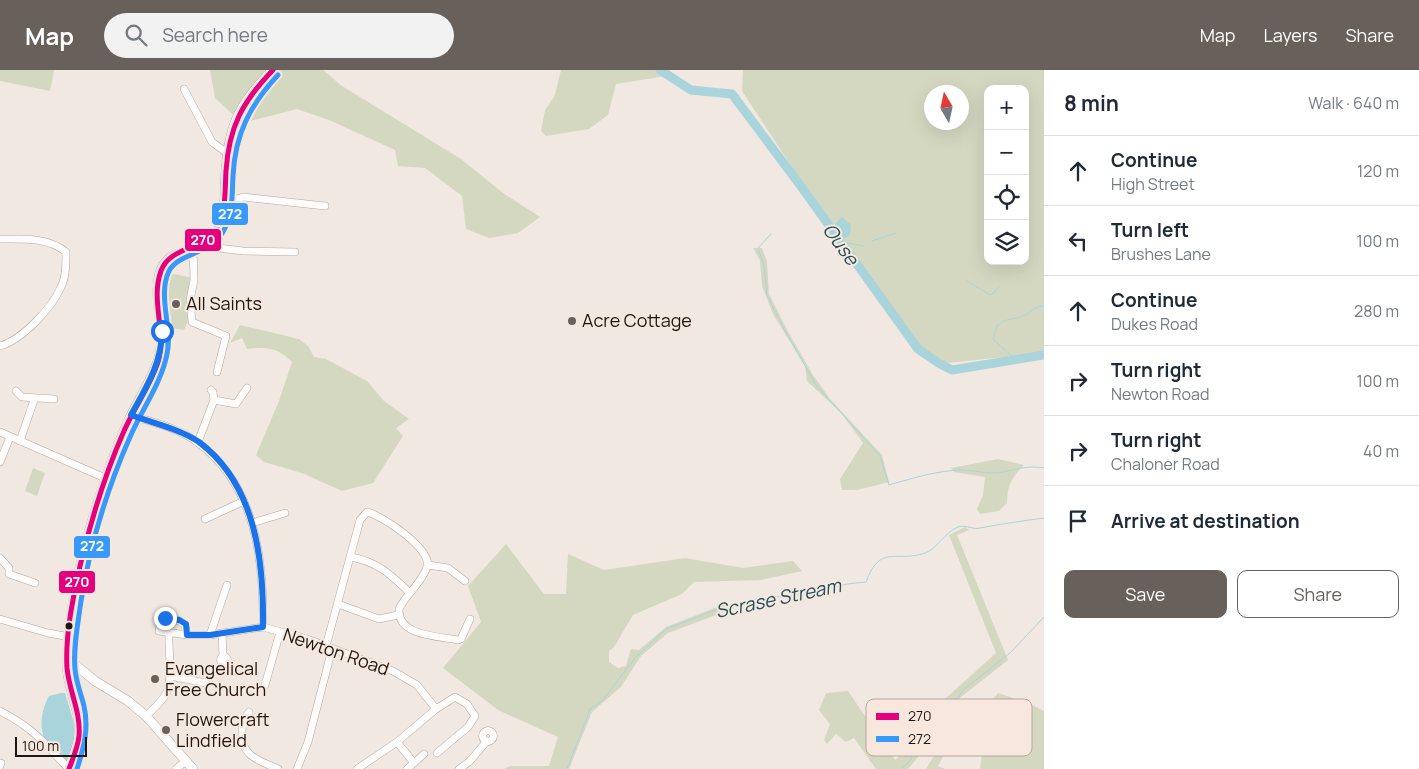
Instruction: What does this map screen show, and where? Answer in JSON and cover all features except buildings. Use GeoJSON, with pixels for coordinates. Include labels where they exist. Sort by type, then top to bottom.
{"type":"FeatureCollection","features":[{"type":"Feature","properties":{"kind":"main road"},"geometry":{"type":"LineString","coordinates":[[69,769],[79,736],[78,714],[69,688],[67,661],[82,559],[105,478],[131,415],[149,383],[159,360],[162,335],[158,300],[162,270],[165,263],[176,254],[197,247],[213,234],[223,214],[227,153],[236,116],[253,89],[273,70]]}},
{"type":"Feature","properties":{"kind":"main road"},"geometry":{"type":"LineString","coordinates":[[67,661],[72,662],[95,681],[128,701],[146,716],[193,769]]}},
{"type":"Feature","properties":{"kind":"street"},"geometry":{"type":"LineString","coordinates":[[184,89],[212,142],[227,153]]}},
{"type":"Feature","properties":{"kind":"street"},"geometry":{"type":"LineString","coordinates":[[223,214],[234,200],[243,197],[325,206]]}},
{"type":"Feature","properties":{"kind":"street"},"geometry":{"type":"LineString","coordinates":[[0,239],[25,238],[57,244],[66,252],[61,288],[39,319],[10,344],[0,346]]}},
{"type":"Feature","properties":{"kind":"street"},"geometry":{"type":"LineString","coordinates":[[218,372],[226,336],[192,322],[190,300],[197,247],[243,251],[295,252]]}},
{"type":"Feature","properties":{"kind":"street"},"geometry":{"type":"LineString","coordinates":[[214,400],[236,404],[247,388]]}},
{"type":"Feature","properties":{"kind":"street"},"geometry":{"type":"LineString","coordinates":[[198,442],[214,400],[213,392],[210,390]]}},
{"type":"Feature","properties":{"kind":"street"},"geometry":{"type":"LineString","coordinates":[[16,391],[22,397],[34,400],[42,398],[54,399]]}},
{"type":"Feature","properties":{"kind":"street"},"geometry":{"type":"LineString","coordinates":[[20,441],[34,400]]}},
{"type":"Feature","properties":{"kind":"street"},"geometry":{"type":"LineString","coordinates":[[131,415],[198,442],[227,470],[252,523],[261,569],[263,627]]}},
{"type":"Feature","properties":{"kind":"street"},"geometry":{"type":"LineString","coordinates":[[0,432],[105,478]]}},
{"type":"Feature","properties":{"kind":"street"},"geometry":{"type":"LineString","coordinates":[[0,462],[10,437]]}},
{"type":"Feature","properties":{"kind":"street"},"geometry":{"type":"LineString","coordinates":[[205,518],[242,500]]}},
{"type":"Feature","properties":{"kind":"street"},"geometry":{"type":"LineString","coordinates":[[252,523],[285,512]]}},
{"type":"Feature","properties":{"kind":"street"},"geometry":{"type":"LineString","coordinates":[[297,769],[308,742],[338,604],[360,520],[366,512],[376,514],[415,542],[423,551],[428,565]]}},
{"type":"Feature","properties":{"kind":"street"},"geometry":{"type":"LineString","coordinates":[[351,557],[369,560],[384,569],[410,592]]}},
{"type":"Feature","properties":{"kind":"street"},"geometry":{"type":"LineString","coordinates":[[0,558],[9,568],[9,574],[34,583]]}},
{"type":"Feature","properties":{"kind":"street"},"geometry":{"type":"LineString","coordinates":[[428,565],[448,568],[464,582]]}},
{"type":"Feature","properties":{"kind":"street"},"geometry":{"type":"LineString","coordinates":[[428,565],[398,609],[398,616],[402,623],[411,630],[458,640],[461,639],[470,619]]}},
{"type":"Feature","properties":{"kind":"street"},"geometry":{"type":"LineString","coordinates":[[210,635],[227,585]]}},
{"type":"Feature","properties":{"kind":"street"},"geometry":{"type":"LineString","coordinates":[[338,604],[379,619],[398,616]]}},
{"type":"Feature","properties":{"kind":"street"},"geometry":{"type":"LineString","coordinates":[[146,716],[166,692],[170,676],[169,633],[158,631],[161,620],[165,618],[179,620],[186,624],[187,635]]}},
{"type":"Feature","properties":{"kind":"street"},"geometry":{"type":"LineString","coordinates":[[0,619],[56,636],[70,637]]}},
{"type":"Feature","properties":{"kind":"street","name":"Newton Road"},"geometry":{"type":"LineString","coordinates":[[169,633],[210,635],[263,627],[329,647],[393,671],[417,685],[436,709]]}},
{"type":"Feature","properties":{"kind":"street"},"geometry":{"type":"LineString","coordinates":[[265,685],[280,632]]}},
{"type":"Feature","properties":{"kind":"street"},"geometry":{"type":"LineString","coordinates":[[222,633],[223,656]]}},
{"type":"Feature","properties":{"kind":"street"},"geometry":{"type":"LineString","coordinates":[[170,676],[206,683]]}},
{"type":"Feature","properties":{"kind":"street"},"geometry":{"type":"LineString","coordinates":[[356,769],[397,742],[436,709],[455,697],[467,704],[475,716],[468,727],[437,753]]}},
{"type":"Feature","properties":{"kind":"street"},"geometry":{"type":"LineString","coordinates":[[0,711],[22,722],[39,735],[69,769]]}},
{"type":"Feature","properties":{"kind":"street"},"geometry":{"type":"LineString","coordinates":[[249,712],[242,723],[242,746],[246,752],[278,769]]}},
{"type":"Feature","properties":{"kind":"street"},"geometry":{"type":"LineString","coordinates":[[459,769],[469,762],[487,741]]}},
{"type":"Feature","properties":{"kind":"street"},"geometry":{"type":"LineString","coordinates":[[397,742],[414,763]]}},
{"type":"Feature","properties":{"kind":"street"},"geometry":{"type":"LineString","coordinates":[[407,769],[424,754]]}},
{"type":"Feature","properties":{"kind":"street"},"geometry":{"type":"LineString","coordinates":[[176,769],[186,761]]}},
{"type":"Feature","properties":{"kind":"green space"},"geometry":{"type":"Polygon","coordinates":[[[0,70],[54,70],[50,91],[0,81],[0,70]]]}},
{"type":"Feature","properties":{"kind":"green space"},"geometry":{"type":"Polygon","coordinates":[[[210,70],[323,70],[342,86],[461,159],[503,193],[540,217],[518,233],[489,238],[466,229],[462,196],[425,168],[398,166],[395,150],[329,120],[297,109],[242,123],[215,98],[210,70]]]}},
{"type":"Feature","properties":{"kind":"green space"},"geometry":{"type":"Polygon","coordinates":[[[561,70],[662,70],[666,76],[616,84],[608,115],[589,129],[546,136],[541,131],[545,110],[555,95],[561,70]]]}},
{"type":"Feature","properties":{"kind":"green space"},"geometry":{"type":"Polygon","coordinates":[[[743,70],[1044,70],[1044,353],[946,363],[918,347],[869,284],[742,91],[743,70]]]}},
{"type":"Feature","properties":{"kind":"green space"},"geometry":{"type":"Polygon","coordinates":[[[753,248],[762,248],[767,262],[769,294],[813,375],[830,399],[882,455],[889,482],[857,490],[842,490],[840,479],[863,443],[842,414],[807,381],[805,366],[773,314],[762,286],[760,260],[753,248]]]}},
{"type":"Feature","properties":{"kind":"green space"},"geometry":{"type":"Polygon","coordinates":[[[165,272],[193,278],[190,316],[184,330],[164,327],[162,290],[165,272]]]}},
{"type":"Feature","properties":{"kind":"green space"},"geometry":{"type":"Polygon","coordinates":[[[240,325],[299,339],[308,346],[314,357],[326,359],[367,381],[384,401],[409,419],[396,428],[403,436],[373,483],[342,491],[302,473],[264,462],[256,455],[279,401],[292,362],[281,353],[271,349],[247,349],[242,338],[230,343],[240,325]]]}},
{"type":"Feature","properties":{"kind":"green space"},"geometry":{"type":"Polygon","coordinates":[[[998,459],[1024,465],[1011,482],[1007,503],[999,511],[980,514],[977,509],[983,495],[985,477],[954,472],[951,468],[998,459]]]}},
{"type":"Feature","properties":{"kind":"green space"},"geometry":{"type":"Polygon","coordinates":[[[33,468],[45,473],[37,496],[25,491],[33,468]]]}},
{"type":"Feature","properties":{"kind":"green space"},"geometry":{"type":"Polygon","coordinates":[[[965,527],[969,530],[957,535],[1008,660],[958,699],[945,699],[996,653],[949,535],[965,527]]]}},
{"type":"Feature","properties":{"kind":"green space"},"geometry":{"type":"Polygon","coordinates":[[[506,544],[544,594],[566,594],[568,554],[604,570],[685,558],[743,568],[793,561],[802,571],[761,580],[694,582],[682,594],[633,615],[614,647],[609,651],[609,662],[618,668],[626,666],[631,649],[639,650],[666,627],[722,605],[735,608],[668,633],[641,656],[621,687],[592,712],[569,769],[504,769],[510,766],[549,766],[558,737],[498,710],[443,668],[481,622],[468,586],[506,544]]]}},
{"type":"Feature","properties":{"kind":"green space"},"geometry":{"type":"Polygon","coordinates":[[[848,691],[866,717],[866,755],[854,738],[846,742],[836,734],[827,744],[824,740],[830,724],[819,710],[826,693],[848,691]]]}},
{"type":"Feature","properties":{"kind":"green space"},"geometry":{"type":"Polygon","coordinates":[[[998,693],[1016,699],[993,699],[998,693]]]}},
{"type":"Feature","properties":{"kind":"green space"},"geometry":{"type":"Polygon","coordinates":[[[1032,705],[1044,711],[1044,769],[980,769],[982,756],[1032,756],[1032,705]]]}},
{"type":"Feature","properties":{"kind":"green space"},"geometry":{"type":"Polygon","coordinates":[[[867,756],[892,756],[895,760],[899,756],[918,756],[908,769],[876,769],[867,756]]]}},
{"type":"Feature","properties":{"kind":"green space"},"geometry":{"type":"Polygon","coordinates":[[[934,756],[943,756],[938,766],[945,769],[926,769],[934,756]]]}},
{"type":"Feature","properties":{"kind":"water"},"geometry":{"type":"Polygon","coordinates":[[[842,217],[851,225],[850,234],[846,238],[836,233],[835,224],[842,217]]]}},
{"type":"Feature","properties":{"kind":"water"},"geometry":{"type":"Polygon","coordinates":[[[65,693],[75,735],[66,764],[44,738],[42,728],[43,711],[49,696],[65,693]]]}},
{"type":"Feature","properties":{"kind":"waterway","name":"Ouse"},"geometry":{"type":"LineString","coordinates":[[660,70],[691,90],[732,94],[918,349],[952,370],[1044,355]]}},
{"type":"Feature","properties":{"kind":"waterway"},"geometry":{"type":"LineString","coordinates":[[872,241],[896,233]]}},
{"type":"Feature","properties":{"kind":"waterway"},"geometry":{"type":"LineString","coordinates":[[771,234],[758,248],[764,266],[767,295],[816,385],[880,456],[889,485],[924,475],[951,471],[965,470],[993,473],[1028,467],[1044,468]]}},
{"type":"Feature","properties":{"kind":"waterway"},"geometry":{"type":"LineString","coordinates":[[840,241],[863,246]]}},
{"type":"Feature","properties":{"kind":"waterway"},"geometry":{"type":"LineString","coordinates":[[967,281],[990,295],[999,286]]}},
{"type":"Feature","properties":{"kind":"waterway"},"geometry":{"type":"LineString","coordinates":[[1015,359],[993,339],[997,326],[1044,306]]}},
{"type":"Feature","properties":{"kind":"waterway","name":"Scrase Stream"},"geometry":{"type":"LineString","coordinates":[[567,769],[590,709],[602,701],[635,658],[666,629],[721,608],[756,599],[816,593],[847,584],[866,582],[871,570],[883,558],[915,556],[925,553],[953,529],[958,527],[977,528],[1044,518]]}},
{"type":"Feature","properties":{"kind":"waterway"},"geometry":{"type":"LineString","coordinates":[[958,699],[962,691],[1010,653],[1044,617]]}},
{"type":"Feature","properties":{"kind":"waterway"},"geometry":{"type":"LineString","coordinates":[[901,769],[910,761],[912,756]]}},
{"type":"Feature","properties":{"kind":"transit line","name":"270"},"geometry":{"type":"LineString","coordinates":[[69,769],[79,736],[77,710],[67,668],[68,630],[72,604],[84,549],[105,480],[124,431],[151,380],[158,362],[161,339],[157,293],[161,271],[172,256],[207,238],[220,221],[224,203],[230,141],[234,128],[245,104],[273,70]]}},
{"type":"Feature","properties":{"kind":"transit line","name":"272"},"geometry":{"type":"LineString","coordinates":[[77,769],[86,730],[84,706],[75,669],[76,635],[81,601],[100,517],[130,437],[156,386],[167,354],[168,334],[164,291],[166,281],[169,271],[174,265],[213,243],[220,237],[225,228],[231,209],[234,161],[241,133],[259,98],[278,75]]}},
{"type":"Feature","properties":{"kind":"place","name":"All Saints"},"geometry":{"type":"Point","coordinates":[176,304]}},
{"type":"Feature","properties":{"kind":"place","name":"Acre Cottage"},"geometry":{"type":"Point","coordinates":[572,321]}},
{"type":"Feature","properties":{"kind":"place","name":"Evangelical Free Church"},"geometry":{"type":"Point","coordinates":[155,679]}},
{"type":"Feature","properties":{"kind":"place","name":"Flowercraft Lindfield"},"geometry":{"type":"Point","coordinates":[166,730]}},
{"type":"Feature","properties":{"kind":"route"},"geometry":{"type":"LineString","coordinates":[[162,331],[159,360],[149,383],[131,415],[174,430],[198,442],[227,470],[244,501],[252,523],[261,569],[263,627],[210,635],[187,635],[186,624],[179,620],[165,618]]}}]}
